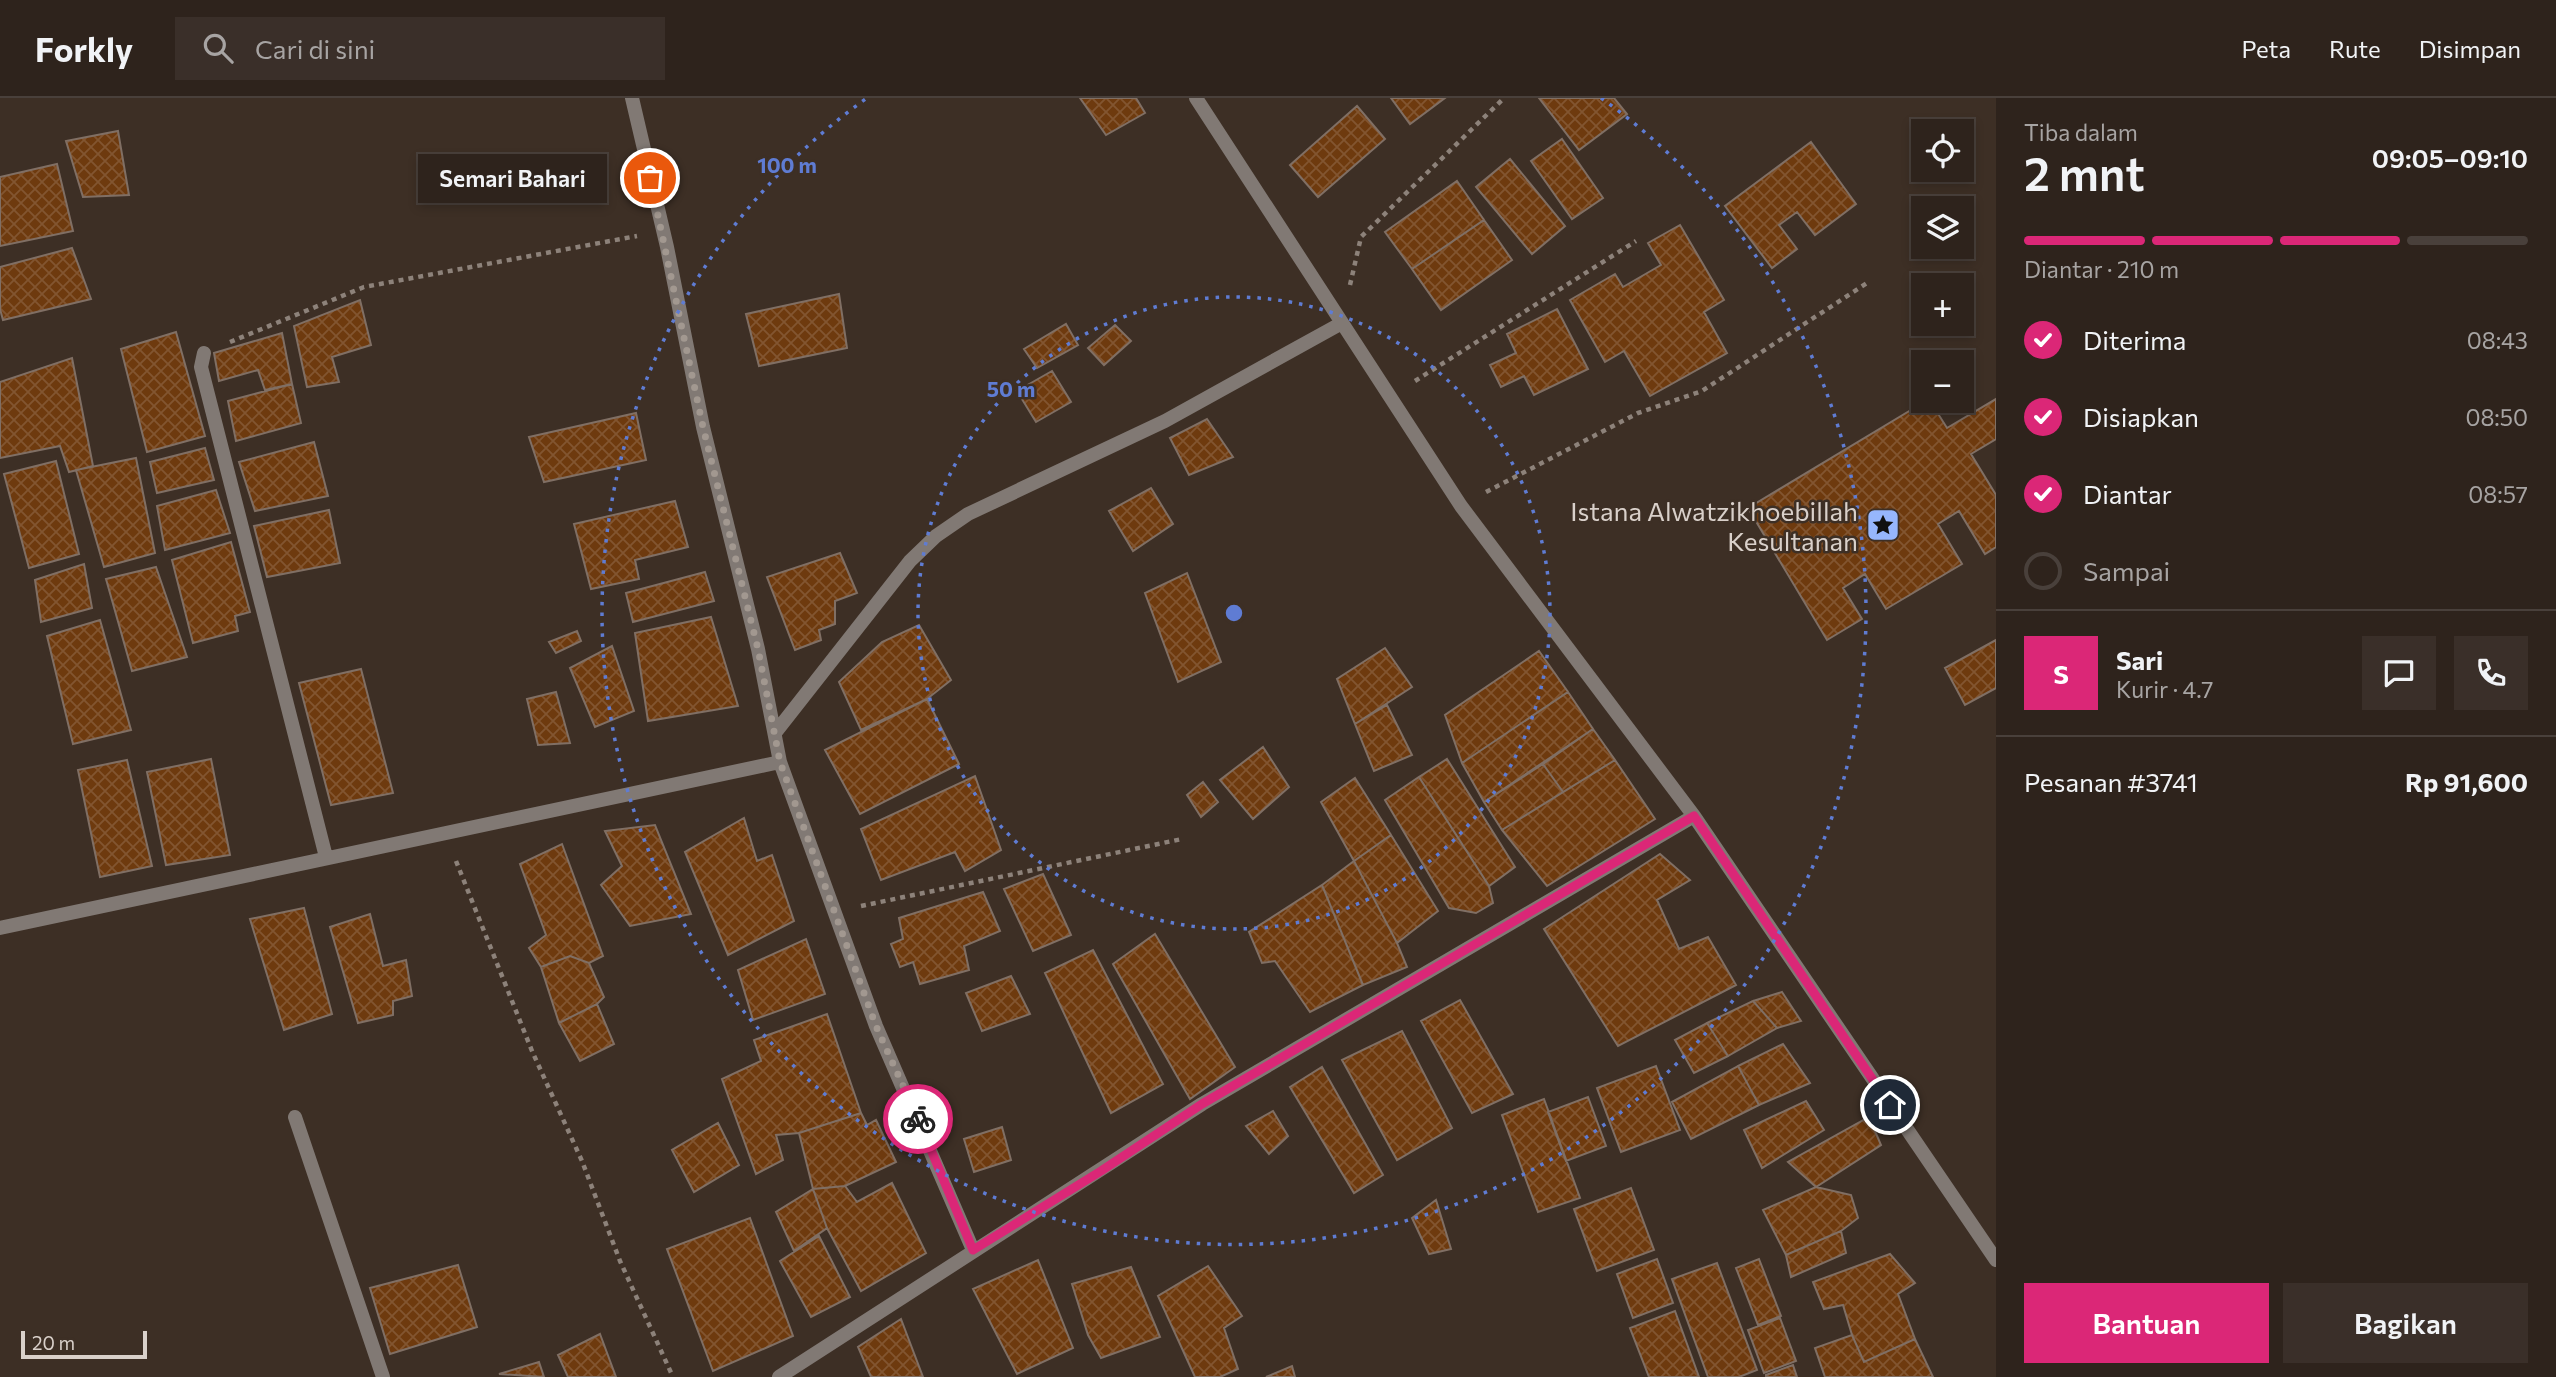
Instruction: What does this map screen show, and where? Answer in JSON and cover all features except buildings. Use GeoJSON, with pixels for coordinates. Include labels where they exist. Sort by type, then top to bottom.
{"type":"FeatureCollection","features":[{"type":"Feature","properties":{"kind":"street"},"geometry":{"type":"LineString","coordinates":[[632,98],[663,231],[703,427],[758,649],[780,762],[876,1026],[973,1250]]}},
{"type":"Feature","properties":{"kind":"street"},"geometry":{"type":"LineString","coordinates":[[1196,98],[1461,506],[1694,816],[1996,1260]]}},
{"type":"Feature","properties":{"kind":"street"},"geometry":{"type":"LineString","coordinates":[[775,733],[909,561],[936,536],[968,514],[1165,421],[1342,323]]}},
{"type":"Feature","properties":{"kind":"street"},"geometry":{"type":"LineString","coordinates":[[204,353],[201,367],[326,857]]}},
{"type":"Feature","properties":{"kind":"street"},"geometry":{"type":"LineString","coordinates":[[0,928],[780,762]]}},
{"type":"Feature","properties":{"kind":"street"},"geometry":{"type":"LineString","coordinates":[[779,1377],[1202,1104],[1694,816]]}},
{"type":"Feature","properties":{"kind":"street"},"geometry":{"type":"LineString","coordinates":[[295,1117],[383,1377]]}},
{"type":"Feature","properties":{"kind":"path"},"geometry":{"type":"LineString","coordinates":[[1342,323],[1361,237],[1503,98]]}},
{"type":"Feature","properties":{"kind":"path"},"geometry":{"type":"LineString","coordinates":[[204,353],[364,287],[663,231]]}},
{"type":"Feature","properties":{"kind":"path"},"geometry":{"type":"LineString","coordinates":[[1390,398],[1636,241]]}},
{"type":"Feature","properties":{"kind":"path"},"geometry":{"type":"LineString","coordinates":[[1461,506],[1638,413],[1702,391],[1870,281]]}},
{"type":"Feature","properties":{"kind":"path"},"geometry":{"type":"LineString","coordinates":[[444,834],[532,1051],[582,1161],[620,1261],[673,1377]]}},
{"type":"Feature","properties":{"kind":"path"},"geometry":{"type":"LineString","coordinates":[[834,912],[1182,839]]}},
{"type":"Feature","properties":{"kind":"way so far"},"geometry":{"type":"LineString","coordinates":[[650,178],[667,247],[703,427],[758,649],[780,762],[799,822],[876,1026],[918,1119]]}},
{"type":"Feature","properties":{"kind":"place","name":"Semari Bahari"},"geometry":{"type":"Point","coordinates":[650,178]}},
{"type":"Feature","properties":{"kind":"place","name":"Istana Alwatzikhoebillah Kesultanan"},"geometry":{"type":"Point","coordinates":[1883,525]}},
{"type":"Feature","properties":{"kind":"route"},"geometry":{"type":"LineString","coordinates":[[918,1119],[973,1250],[1101,1171],[1202,1104],[1694,816],[1890,1105]]}}]}
